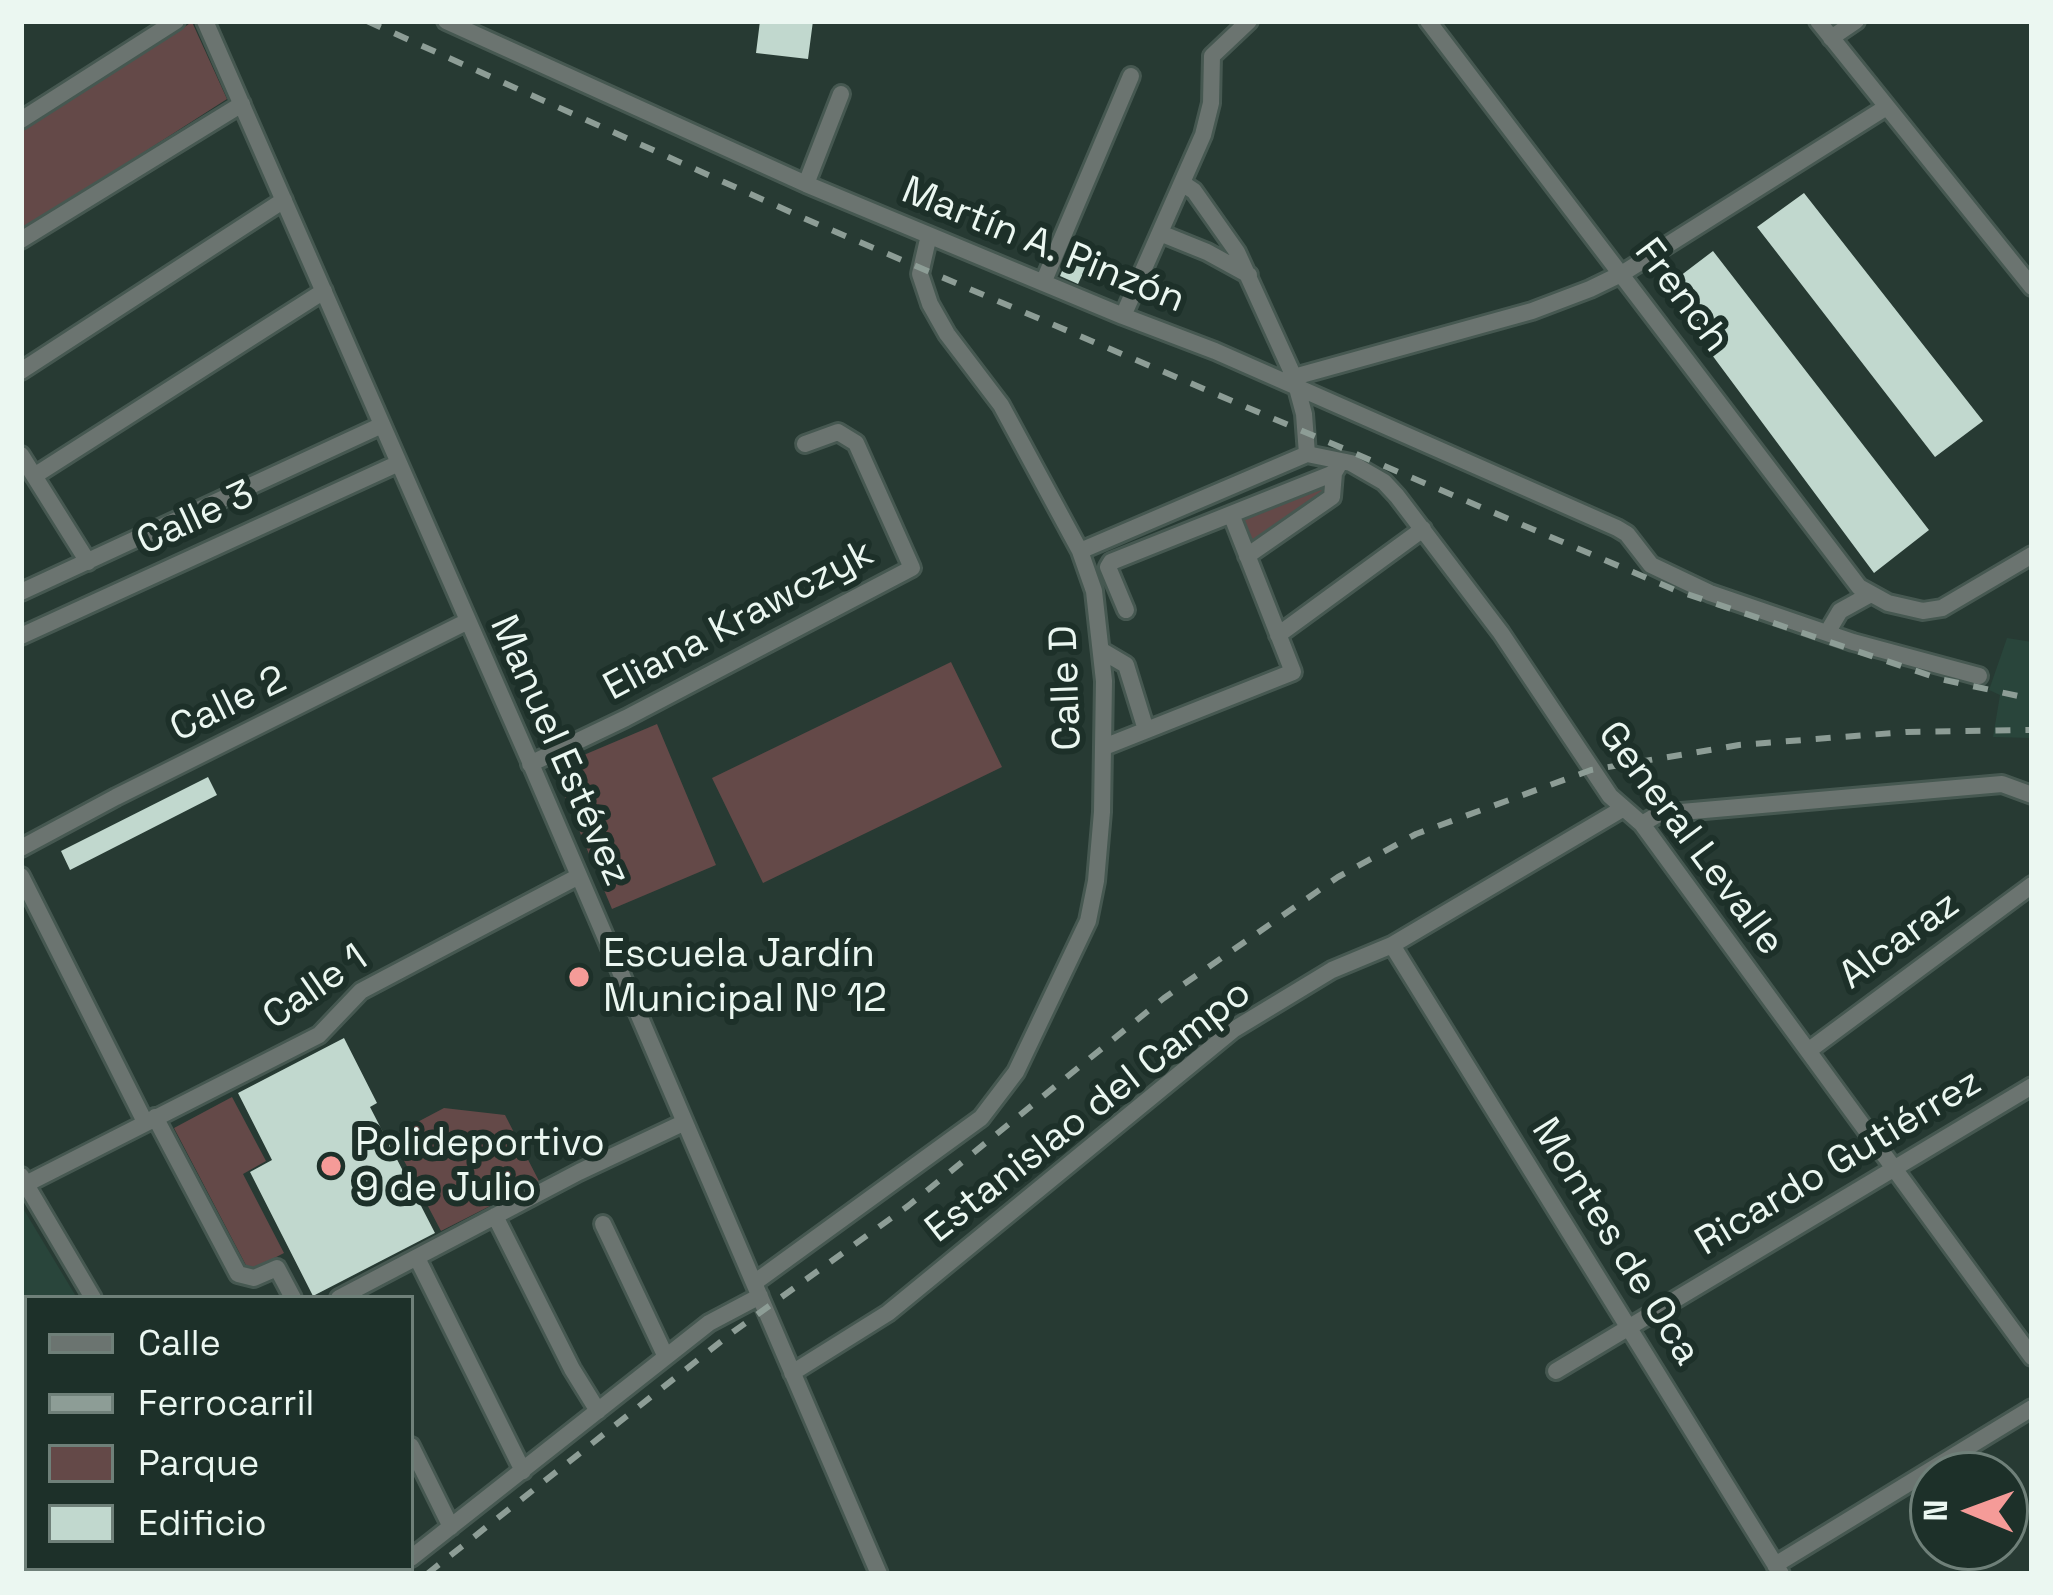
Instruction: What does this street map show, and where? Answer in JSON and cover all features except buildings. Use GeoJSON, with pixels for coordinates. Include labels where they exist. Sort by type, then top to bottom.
{"type":"FeatureCollection","features":[{"type":"Feature","properties":{"kind":"street","name":"Manuel Estévez"},"geometry":{"type":"LineString","coordinates":[[205,21],[879,1574]]}},
{"type":"Feature","properties":{"kind":"street","name":"Martín A. Pinzón"},"geometry":{"type":"LineString","coordinates":[[446,21],[806,184],[1296,383],[1617,528],[1651,565],[1672,576],[1827,634]]}},
{"type":"Feature","properties":{"kind":"street"},"geometry":{"type":"LineString","coordinates":[[1123,316],[1203,135],[1211,104],[1209,64],[1220,45],[1250,21]]}},
{"type":"Feature","properties":{"kind":"street","name":"French"},"geometry":{"type":"LineString","coordinates":[[1428,21],[1849,575],[1869,595],[1923,611],[1942,608],[2032,555]]}},
{"type":"Feature","properties":{"kind":"street"},"geometry":{"type":"LineString","coordinates":[[1818,21],[2032,287]]}},
{"type":"Feature","properties":{"kind":"street"},"geometry":{"type":"LineString","coordinates":[[1831,38],[1856,21]]}},
{"type":"Feature","properties":{"kind":"street"},"geometry":{"type":"LineString","coordinates":[[21,120],[170,22]]}},
{"type":"Feature","properties":{"kind":"street"},"geometry":{"type":"LineString","coordinates":[[1043,283],[1132,76]]}},
{"type":"Feature","properties":{"kind":"street"},"geometry":{"type":"LineString","coordinates":[[806,184],[841,94]]}},
{"type":"Feature","properties":{"kind":"street"},"geometry":{"type":"LineString","coordinates":[[21,240],[242,104]]}},
{"type":"Feature","properties":{"kind":"street"},"geometry":{"type":"LineString","coordinates":[[1296,383],[1532,311],[1623,273],[1885,108]]}},
{"type":"Feature","properties":{"kind":"street"},"geometry":{"type":"LineString","coordinates":[[1080,551],[1307,454],[1296,383],[1250,276],[1194,191],[1182,183]]}},
{"type":"Feature","properties":{"kind":"street"},"geometry":{"type":"LineString","coordinates":[[21,371],[284,200]]}},
{"type":"Feature","properties":{"kind":"street"},"geometry":{"type":"LineString","coordinates":[[1160,233],[1250,276]]}},
{"type":"Feature","properties":{"kind":"street","name":"Calle D"},"geometry":{"type":"LineString","coordinates":[[414,1556],[981,1118],[1016,1072],[1088,920],[1102,812],[1104,747],[1104,652],[1094,591],[1080,551],[994,394],[936,318],[920,274],[929,236]]}},
{"type":"Feature","properties":{"kind":"street"},"geometry":{"type":"LineString","coordinates":[[34,476],[324,291]]}},
{"type":"Feature","properties":{"kind":"street"},"geometry":{"type":"LineString","coordinates":[[21,592],[382,425]]}},
{"type":"Feature","properties":{"kind":"street","name":"Eliana Krawczyk"},"geometry":{"type":"LineString","coordinates":[[530,764],[912,568],[856,443],[838,432],[806,444]]}},
{"type":"Feature","properties":{"kind":"street","name":"General Levalle"},"geometry":{"type":"LineString","coordinates":[[1307,454],[1384,482],[1423,529],[1501,633],[1591,770],[1622,809],[1642,824],[2032,1357]]}},
{"type":"Feature","properties":{"kind":"street"},"geometry":{"type":"LineString","coordinates":[[21,455],[88,562]]}},
{"type":"Feature","properties":{"kind":"street","name":"Calle 3"},"geometry":{"type":"LineString","coordinates":[[21,636],[399,463]]}},
{"type":"Feature","properties":{"kind":"street"},"geometry":{"type":"LineString","coordinates":[[1126,610],[1108,567],[1111,562],[1337,467]]}},
{"type":"Feature","properties":{"kind":"street"},"geometry":{"type":"LineString","coordinates":[[1247,556],[1332,497],[1337,467]]}},
{"type":"Feature","properties":{"kind":"street"},"geometry":{"type":"LineString","coordinates":[[1104,747],[1293,672],[1231,514]]}},
{"type":"Feature","properties":{"kind":"street"},"geometry":{"type":"LineString","coordinates":[[1279,635],[1423,529]]}},
{"type":"Feature","properties":{"kind":"street"},"geometry":{"type":"LineString","coordinates":[[1869,595],[1840,611],[1827,634],[1979,676]]}},
{"type":"Feature","properties":{"kind":"street","name":"Calle 2"},"geometry":{"type":"LineString","coordinates":[[21,848],[466,622]]}},
{"type":"Feature","properties":{"kind":"street"},"geometry":{"type":"LineString","coordinates":[[1104,652],[1126,665],[1146,730]]}},
{"type":"Feature","properties":{"kind":"street"},"geometry":{"type":"LineString","coordinates":[[1642,824],[1657,814],[2015,785],[2032,795]]}},
{"type":"Feature","properties":{"kind":"street","name":"Estanislao del Campo"},"geometry":{"type":"LineString","coordinates":[[792,1373],[888,1313],[1233,1030],[1332,970],[1392,945],[1622,809]]}},
{"type":"Feature","properties":{"kind":"street"},"geometry":{"type":"LineString","coordinates":[[21,876],[238,1274],[254,1278],[277,1268],[291,1295]]}},
{"type":"Feature","properties":{"kind":"street","name":"Calle 1"},"geometry":{"type":"LineString","coordinates":[[23,1180],[319,1035],[361,991],[579,876]]}},
{"type":"Feature","properties":{"kind":"street","name":"Alcaraz"},"geometry":{"type":"LineString","coordinates":[[1808,1051],[2032,885]]}},
{"type":"Feature","properties":{"kind":"street","name":"Montes de Oca"},"geometry":{"type":"LineString","coordinates":[[1392,945],[1778,1569]]}},
{"type":"Feature","properties":{"kind":"street","name":"Ricardo Gutiérrez"},"geometry":{"type":"LineString","coordinates":[[1556,1371],[2032,1086]]}},
{"type":"Feature","properties":{"kind":"street"},"geometry":{"type":"LineString","coordinates":[[345,1295],[683,1123]]}},
{"type":"Feature","properties":{"kind":"street"},"geometry":{"type":"LineString","coordinates":[[23,1180],[91,1295]]}},
{"type":"Feature","properties":{"kind":"street"},"geometry":{"type":"LineString","coordinates":[[495,1216],[598,1411]]}},
{"type":"Feature","properties":{"kind":"street"},"geometry":{"type":"LineString","coordinates":[[603,1224],[666,1357]]}},
{"type":"Feature","properties":{"kind":"street"},"geometry":{"type":"LineString","coordinates":[[417,1258],[523,1472]]}},
{"type":"Feature","properties":{"kind":"street"},"geometry":{"type":"LineString","coordinates":[[1778,1569],[2032,1408]]}},
{"type":"Feature","properties":{"kind":"street"},"geometry":{"type":"LineString","coordinates":[[414,1452],[451,1527]]}},
{"type":"Feature","properties":{"kind":"shaded area"},"geometry":{"type":"Polygon","coordinates":[[[2007,638],[2032,642],[2032,738],[1993,737],[2000,695],[1989,690],[2007,638]]]}},
{"type":"Feature","properties":{"kind":"shaded area"},"geometry":{"type":"Polygon","coordinates":[[[21,1205],[75,1295],[24,1295],[24,1571],[244,1574],[21,1574],[21,1205]]]}},
{"type":"Feature","properties":{"kind":"green space"},"geometry":{"type":"Polygon","coordinates":[[[192,22],[227,99],[21,231],[21,132],[192,22]]]}},
{"type":"Feature","properties":{"kind":"green space"},"geometry":{"type":"Polygon","coordinates":[[[1325,484],[1322,496],[1249,543],[1239,517],[1325,484]]]}},
{"type":"Feature","properties":{"kind":"green space"},"geometry":{"type":"Polygon","coordinates":[[[951,662],[1002,767],[763,883],[712,778],[951,662]]]}},
{"type":"Feature","properties":{"kind":"green space"},"geometry":{"type":"Polygon","coordinates":[[[657,724],[716,865],[612,909],[553,768],[657,724]]]}},
{"type":"Feature","properties":{"kind":"green space"},"geometry":{"type":"Polygon","coordinates":[[[232,1097],[266,1161],[243,1174],[284,1253],[249,1271],[174,1128],[232,1097]]]}},
{"type":"Feature","properties":{"kind":"green space"},"geometry":{"type":"Polygon","coordinates":[[[444,1108],[505,1115],[539,1181],[441,1231],[391,1136],[444,1108]]]}},
{"type":"Feature","properties":{"kind":"railway"},"geometry":{"type":"LineString","coordinates":[[367,21],[808,220],[1675,590],[1940,679],[2032,699]]}},
{"type":"Feature","properties":{"kind":"railway"},"geometry":{"type":"LineString","coordinates":[[427,1574],[733,1332],[908,1206],[1164,998],[1338,877],[1416,834],[1591,770],[1739,745],[1906,732],[2032,730]]}},
{"type":"Feature","properties":{"kind":"place","name":"Escuela Jardín Municipal Nº 12"},"geometry":{"type":"Point","coordinates":[579,977]}},
{"type":"Feature","properties":{"kind":"place","name":"Polideportivo 9 de Julio"},"geometry":{"type":"Point","coordinates":[331,1166]}}]}
